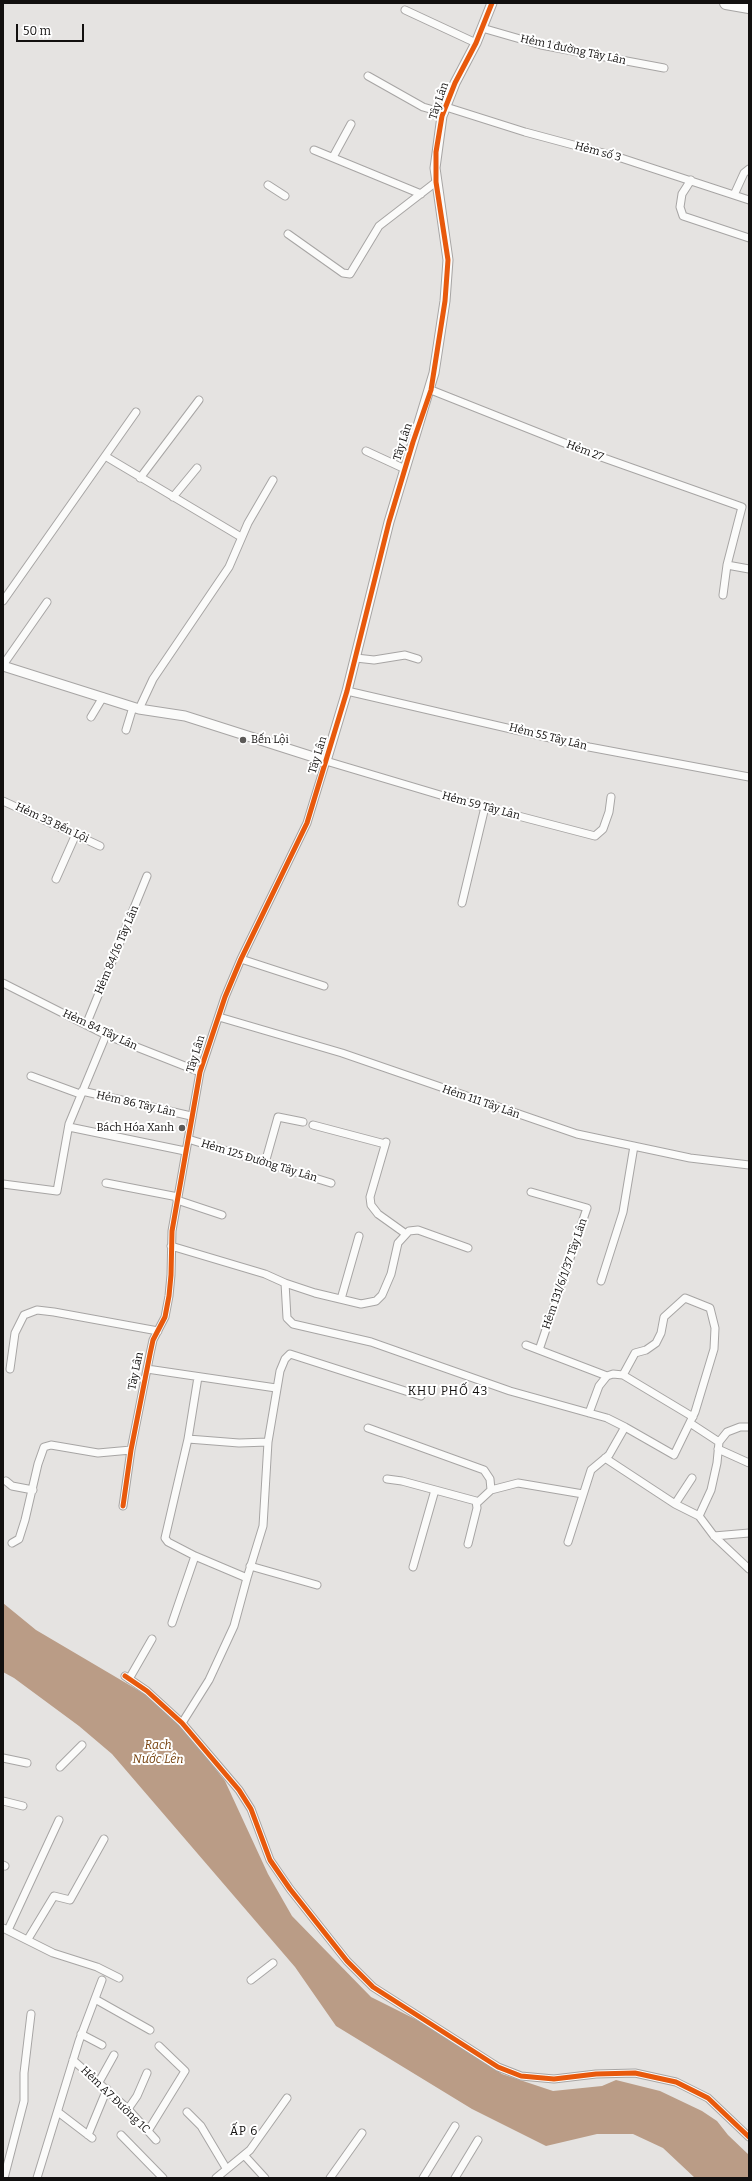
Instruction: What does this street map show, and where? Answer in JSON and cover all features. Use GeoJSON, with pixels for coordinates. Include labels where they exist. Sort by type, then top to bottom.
{"type":"FeatureCollection","features":[{"type":"Feature","properties":{"kind":"highway"},"geometry":{"type":"LineString","coordinates":[[726,3],[749,7]]}},
{"type":"Feature","properties":{"kind":"street","name":"Tây Lân"},"geometry":{"type":"LineString","coordinates":[[123,1506],[131,1450],[146,1369],[153,1340],[165,1317],[169,1296],[172,1275],[171,1246],[185,1151],[200,1072],[241,959],[307,823],[348,691],[390,522],[405,469],[431,390],[439,346],[448,260],[436,182],[436,152],[445,110],[455,83],[476,43],[492,3]]}},
{"type":"Feature","properties":{"kind":"street"},"geometry":{"type":"LineString","coordinates":[[405,10],[476,43]]}},
{"type":"Feature","properties":{"kind":"street","name":"Hẻm 1 đường Tây Lân"},"geometry":{"type":"LineString","coordinates":[[482,28],[541,45],[664,68]]}},
{"type":"Feature","properties":{"kind":"street","name":"Hẻm số 3"},"geometry":{"type":"LineString","coordinates":[[368,76],[423,107],[445,110],[618,157],[749,200]]}},
{"type":"Feature","properties":{"kind":"street"},"geometry":{"type":"LineString","coordinates":[[333,157],[351,124]]}},
{"type":"Feature","properties":{"kind":"street"},"geometry":{"type":"LineString","coordinates":[[314,150],[421,194]]}},
{"type":"Feature","properties":{"kind":"street"},"geometry":{"type":"LineString","coordinates":[[734,195],[744,173],[749,169]]}},
{"type":"Feature","properties":{"kind":"street"},"geometry":{"type":"LineString","coordinates":[[691,180],[682,194],[680,207],[683,216],[749,238]]}},
{"type":"Feature","properties":{"kind":"street"},"geometry":{"type":"LineString","coordinates":[[288,234],[342,273],[350,274],[380,226],[436,182]]}},
{"type":"Feature","properties":{"kind":"street"},"geometry":{"type":"LineString","coordinates":[[268,185],[285,196]]}},
{"type":"Feature","properties":{"kind":"street","name":"Hẻm 27"},"geometry":{"type":"LineString","coordinates":[[431,390],[587,452],[742,507],[727,565]]}},
{"type":"Feature","properties":{"kind":"street"},"geometry":{"type":"LineString","coordinates":[[140,478],[199,400]]}},
{"type":"Feature","properties":{"kind":"street"},"geometry":{"type":"LineString","coordinates":[[3,601],[136,412]]}},
{"type":"Feature","properties":{"kind":"street"},"geometry":{"type":"LineString","coordinates":[[366,451],[405,469]]}},
{"type":"Feature","properties":{"kind":"street"},"geometry":{"type":"LineString","coordinates":[[105,456],[241,537]]}},
{"type":"Feature","properties":{"kind":"street"},"geometry":{"type":"LineString","coordinates":[[174,497],[198,468]]}},
{"type":"Feature","properties":{"kind":"street"},"geometry":{"type":"LineString","coordinates":[[126,730],[136,708],[153,679],[229,567],[241,537],[274,480]]}},
{"type":"Feature","properties":{"kind":"street"},"geometry":{"type":"LineString","coordinates":[[723,595],[727,565],[749,569]]}},
{"type":"Feature","properties":{"kind":"street"},"geometry":{"type":"LineString","coordinates":[[47,602],[3,666],[136,708],[185,716],[326,761]]}},
{"type":"Feature","properties":{"kind":"street"},"geometry":{"type":"LineString","coordinates":[[356,658],[374,660],[405,655],[418,659]]}},
{"type":"Feature","properties":{"kind":"street","name":"Hẻm 55 Tây Lân"},"geometry":{"type":"LineString","coordinates":[[348,691],[589,747],[749,777]]}},
{"type":"Feature","properties":{"kind":"street"},"geometry":{"type":"LineString","coordinates":[[91,717],[102,697]]}},
{"type":"Feature","properties":{"kind":"street","name":"Hẻm 59 Tây Lân"},"geometry":{"type":"LineString","coordinates":[[326,761],[485,807],[595,836],[603,829],[609,812],[611,797]]}},
{"type":"Feature","properties":{"kind":"street","name":"Hẻm 33 Bến Lội"},"geometry":{"type":"LineString","coordinates":[[3,801],[100,846]]}},
{"type":"Feature","properties":{"kind":"street"},"geometry":{"type":"LineString","coordinates":[[462,903],[485,807]]}},
{"type":"Feature","properties":{"kind":"street"},"geometry":{"type":"LineString","coordinates":[[56,879],[76,834]]}},
{"type":"Feature","properties":{"kind":"street","name":"Hẻm 84/16 Tây Lân"},"geometry":{"type":"LineString","coordinates":[[86,1025],[148,876]]}},
{"type":"Feature","properties":{"kind":"street"},"geometry":{"type":"LineString","coordinates":[[241,959],[324,986]]}},
{"type":"Feature","properties":{"kind":"street","name":"Hẻm 84 Tây Lân"},"geometry":{"type":"LineString","coordinates":[[3,983],[106,1035],[200,1072]]}},
{"type":"Feature","properties":{"kind":"street","name":"Hẻm 111 Tây Lân"},"geometry":{"type":"LineString","coordinates":[[219,1017],[342,1053],[577,1134],[690,1158],[749,1166]]}},
{"type":"Feature","properties":{"kind":"street"},"geometry":{"type":"LineString","coordinates":[[3,1184],[57,1192],[69,1127],[81,1093],[106,1035]]}},
{"type":"Feature","properties":{"kind":"street","name":"Hẻm 86 Tây Lân"},"geometry":{"type":"LineString","coordinates":[[31,1076],[81,1093],[191,1116]]}},
{"type":"Feature","properties":{"kind":"street"},"geometry":{"type":"LineString","coordinates":[[265,1163],[278,1117],[303,1122]]}},
{"type":"Feature","properties":{"kind":"street"},"geometry":{"type":"LineString","coordinates":[[313,1125],[386,1143],[370,1196],[371,1205],[378,1214],[406,1234]]}},
{"type":"Feature","properties":{"kind":"street"},"geometry":{"type":"LineString","coordinates":[[69,1127],[185,1151]]}},
{"type":"Feature","properties":{"kind":"street","name":"Hẻm 125 Đường Tây Lân"},"geometry":{"type":"LineString","coordinates":[[188,1139],[331,1183]]}},
{"type":"Feature","properties":{"kind":"street"},"geometry":{"type":"LineString","coordinates":[[601,1281],[623,1212],[634,1146]]}},
{"type":"Feature","properties":{"kind":"street"},"geometry":{"type":"LineString","coordinates":[[106,1183],[178,1198],[222,1215]]}},
{"type":"Feature","properties":{"kind":"street","name":"Hẻm 131/6/1/37 Tây Lân"},"geometry":{"type":"LineString","coordinates":[[531,1192],[587,1208],[539,1350]]}},
{"type":"Feature","properties":{"kind":"street"},"geometry":{"type":"LineString","coordinates":[[171,1246],[266,1274],[285,1283],[361,1304],[376,1300],[382,1295],[391,1274],[398,1243],[409,1231],[418,1230],[468,1248]]}},
{"type":"Feature","properties":{"kind":"street"},"geometry":{"type":"LineString","coordinates":[[341,1299],[359,1236]]}},
{"type":"Feature","properties":{"kind":"street"},"geometry":{"type":"LineString","coordinates":[[285,1283],[287,1318],[293,1324],[371,1342],[510,1391],[589,1413],[625,1427],[674,1455],[703,1391],[714,1349],[715,1328],[710,1308],[685,1298],[664,1318],[661,1333],[656,1343],[646,1350],[635,1353],[623,1375]]}},
{"type":"Feature","properties":{"kind":"street"},"geometry":{"type":"LineString","coordinates":[[10,1369],[15,1333],[24,1315],[37,1310],[158,1331]]}},
{"type":"Feature","properties":{"kind":"street"},"geometry":{"type":"LineString","coordinates":[[526,1345],[607,1376],[623,1375],[691,1420],[718,1446],[749,1463]]}},
{"type":"Feature","properties":{"kind":"street"},"geometry":{"type":"LineString","coordinates":[[182,1724],[209,1680],[223,1653],[234,1626],[246,1578],[263,1526],[268,1442],[276,1388],[280,1371],[285,1359],[290,1354],[421,1396]]}},
{"type":"Feature","properties":{"kind":"street"},"geometry":{"type":"LineString","coordinates":[[146,1369],[276,1388]]}},
{"type":"Feature","properties":{"kind":"street"},"geometry":{"type":"LineString","coordinates":[[589,1413],[600,1386],[607,1376]]}},
{"type":"Feature","properties":{"kind":"street"},"geometry":{"type":"LineString","coordinates":[[198,1377],[188,1439],[164,1538],[168,1542],[195,1556],[246,1578]]}},
{"type":"Feature","properties":{"kind":"street"},"geometry":{"type":"LineString","coordinates":[[568,1542],[591,1470],[605,1458],[620,1439],[625,1427]]}},
{"type":"Feature","properties":{"kind":"street"},"geometry":{"type":"LineString","coordinates":[[699,1516],[711,1490],[718,1446],[727,1432],[740,1427],[749,1427]]}},
{"type":"Feature","properties":{"kind":"street"},"geometry":{"type":"LineString","coordinates":[[368,1428],[484,1470],[490,1479],[491,1490]]}},
{"type":"Feature","properties":{"kind":"street"},"geometry":{"type":"LineString","coordinates":[[188,1439],[239,1443],[268,1442]]}},
{"type":"Feature","properties":{"kind":"street"},"geometry":{"type":"LineString","coordinates":[[12,1544],[19,1539],[33,1490],[38,1464],[44,1447],[51,1445],[98,1453],[131,1450]]}},
{"type":"Feature","properties":{"kind":"street"},"geometry":{"type":"LineString","coordinates":[[605,1458],[675,1504],[699,1516],[714,1536],[749,1569]]}},
{"type":"Feature","properties":{"kind":"street"},"geometry":{"type":"LineString","coordinates":[[675,1504],[692,1478]]}},
{"type":"Feature","properties":{"kind":"street"},"geometry":{"type":"LineString","coordinates":[[387,1479],[402,1481],[477,1503]]}},
{"type":"Feature","properties":{"kind":"street"},"geometry":{"type":"LineString","coordinates":[[6,1481],[12,1486],[33,1490]]}},
{"type":"Feature","properties":{"kind":"street"},"geometry":{"type":"LineString","coordinates":[[468,1544],[477,1503],[491,1490],[518,1483],[583,1494]]}},
{"type":"Feature","properties":{"kind":"street"},"geometry":{"type":"LineString","coordinates":[[413,1567],[435,1490]]}},
{"type":"Feature","properties":{"kind":"street"},"geometry":{"type":"LineString","coordinates":[[714,1536],[749,1533]]}},
{"type":"Feature","properties":{"kind":"street"},"geometry":{"type":"LineString","coordinates":[[172,1623],[195,1556]]}},
{"type":"Feature","properties":{"kind":"street"},"geometry":{"type":"LineString","coordinates":[[250,1566],[317,1585]]}},
{"type":"Feature","properties":{"kind":"street"},"geometry":{"type":"LineString","coordinates":[[152,1639],[127,1677],[147,1691],[182,1724],[247,1802],[270,1860],[290,1889],[347,1961],[373,1987],[498,2067],[521,2076],[554,2079],[596,2074],[635,2073],[676,2082],[708,2098],[749,2137]]}},
{"type":"Feature","properties":{"kind":"street"},"geometry":{"type":"LineString","coordinates":[[60,1767],[82,1745]]}},
{"type":"Feature","properties":{"kind":"street"},"geometry":{"type":"LineString","coordinates":[[3,1758],[27,1763]]}},
{"type":"Feature","properties":{"kind":"street"},"geometry":{"type":"LineString","coordinates":[[3,1802],[23,1806]]}},
{"type":"Feature","properties":{"kind":"street"},"geometry":{"type":"LineString","coordinates":[[59,1820],[6,1929],[54,1953],[97,1967],[119,1978]]}},
{"type":"Feature","properties":{"kind":"street"},"geometry":{"type":"LineString","coordinates":[[28,1939],[54,1896],[70,1900],[104,1839]]}},
{"type":"Feature","properties":{"kind":"street"},"geometry":{"type":"LineString","coordinates":[[251,1980],[271,1965]]}},
{"type":"Feature","properties":{"kind":"street"},"geometry":{"type":"LineString","coordinates":[[38,2178],[81,2034],[102,1980]]}},
{"type":"Feature","properties":{"kind":"street"},"geometry":{"type":"LineString","coordinates":[[95,1999],[150,2030]]}},
{"type":"Feature","properties":{"kind":"street"},"geometry":{"type":"LineString","coordinates":[[4,2178],[24,2101],[24,2073],[31,2014]]}},
{"type":"Feature","properties":{"kind":"street"},"geometry":{"type":"LineString","coordinates":[[81,2034],[102,2045]]}},
{"type":"Feature","properties":{"kind":"street"},"geometry":{"type":"LineString","coordinates":[[148,2131],[186,2070],[159,2046]]}},
{"type":"Feature","properties":{"kind":"street"},"geometry":{"type":"LineString","coordinates":[[99,2082],[114,2055]]}},
{"type":"Feature","properties":{"kind":"street","name":"Hẻm A7 Đường 1C"},"geometry":{"type":"LineString","coordinates":[[73,2060],[128,2109],[156,2140]]}},
{"type":"Feature","properties":{"kind":"street"},"geometry":{"type":"LineString","coordinates":[[128,2109],[140,2090],[148,2073]]}},
{"type":"Feature","properties":{"kind":"street"},"geometry":{"type":"LineString","coordinates":[[58,2112],[90,2137],[107,2089]]}},
{"type":"Feature","properties":{"kind":"street"},"geometry":{"type":"LineString","coordinates":[[216,2178],[226,2168],[250,2150],[287,2098]]}},
{"type":"Feature","properties":{"kind":"street"},"geometry":{"type":"LineString","coordinates":[[187,2112],[201,2126],[226,2168]]}},
{"type":"Feature","properties":{"kind":"street"},"geometry":{"type":"LineString","coordinates":[[423,2178],[455,2126]]}},
{"type":"Feature","properties":{"kind":"street"},"geometry":{"type":"LineString","coordinates":[[330,2178],[362,2133]]}},
{"type":"Feature","properties":{"kind":"street"},"geometry":{"type":"LineString","coordinates":[[121,2135],[163,2178]]}},
{"type":"Feature","properties":{"kind":"street"},"geometry":{"type":"LineString","coordinates":[[456,2178],[478,2140]]}},
{"type":"Feature","properties":{"kind":"street"},"geometry":{"type":"LineString","coordinates":[[244,2155],[265,2178]]}},
{"type":"Feature","properties":{"kind":"water","name":"Rạch Nước Lên"},"geometry":{"type":"Polygon","coordinates":[[[3,1603],[36,1630],[148,1696],[183,1728],[225,1781],[268,1874],[292,1916],[371,1997],[433,2028],[502,2074],[553,2091],[602,2086],[616,2080],[660,2091],[702,2111],[717,2121],[728,2135],[749,2155],[749,2178],[695,2178],[663,2148],[633,2134],[597,2134],[546,2146],[472,2109],[336,2026],[295,1967],[112,1754],[79,1726],[14,1678],[3,1672],[3,1603]]]}},
{"type":"Feature","properties":{"kind":"cycle path"},"geometry":{"type":"LineString","coordinates":[[123,1506],[131,1450],[153,1340],[165,1317],[169,1296],[172,1231],[200,1072],[225,997],[241,959],[307,823],[347,691],[389,522],[413,442],[431,390],[445,301],[448,260],[436,182],[436,152],[442,116],[455,83],[476,43],[492,3]]}},
{"type":"Feature","properties":{"kind":"cycle path"},"geometry":{"type":"LineString","coordinates":[[125,1676],[147,1691],[182,1723],[239,1790],[251,1809],[270,1860],[290,1889],[347,1961],[373,1987],[498,2067],[521,2076],[554,2079],[596,2074],[635,2073],[676,2082],[708,2098],[749,2137]]}},
{"type":"Feature","properties":{"kind":"place","name":"Bến Lội"},"geometry":{"type":"Point","coordinates":[243,740]}},
{"type":"Feature","properties":{"kind":"place","name":"Bách Hóa Xanh"},"geometry":{"type":"Point","coordinates":[182,1128]}},
{"type":"Feature","properties":{"kind":"district","name":"KHU PHỐ 43"},"geometry":{"type":"Point","coordinates":[448,1392]}},
{"type":"Feature","properties":{"kind":"district","name":"ẤP 6"},"geometry":{"type":"Point","coordinates":[244,2132]}}]}
